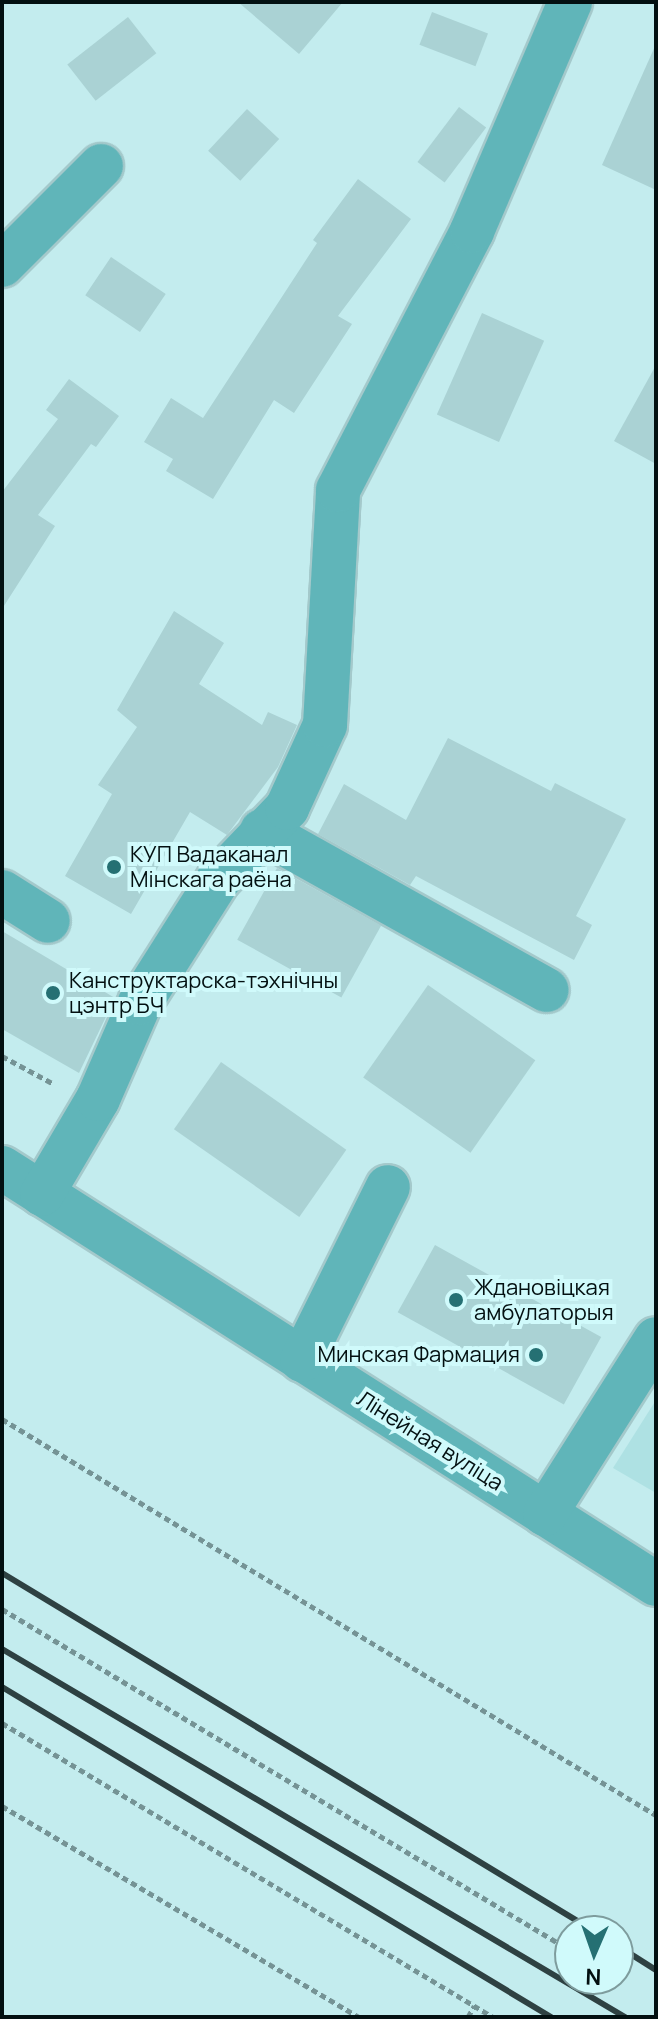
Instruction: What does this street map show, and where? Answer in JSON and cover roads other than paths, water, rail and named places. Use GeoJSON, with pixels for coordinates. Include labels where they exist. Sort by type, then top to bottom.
{"type":"FeatureCollection","features":[{"type":"Feature","properties":{"kind":"street"},"geometry":{"type":"LineString","coordinates":[[42,1194],[98,1099],[140,1003],[218,880],[287,808],[325,725],[338,490],[472,231],[570,2]]}},
{"type":"Feature","properties":{"kind":"street"},"geometry":{"type":"LineString","coordinates":[[2,265],[101,166]]}},
{"type":"Feature","properties":{"kind":"street"},"geometry":{"type":"LineString","coordinates":[[262,831],[547,990]]}},
{"type":"Feature","properties":{"kind":"street"},"geometry":{"type":"LineString","coordinates":[[2,892],[48,921]]}},
{"type":"Feature","properties":{"kind":"street","name":"Лінейная вуліца"},"geometry":{"type":"LineString","coordinates":[[2,1168],[656,1584]]}},
{"type":"Feature","properties":{"kind":"street"},"geometry":{"type":"LineString","coordinates":[[302,1360],[388,1187]]}},
{"type":"Feature","properties":{"kind":"street"},"geometry":{"type":"LineString","coordinates":[[545,1514],[656,1339]]}},
{"type":"Feature","properties":{"kind":"railway"},"geometry":{"type":"LineString","coordinates":[[2,1573],[568,1915]]}},
{"type":"Feature","properties":{"kind":"railway"},"geometry":{"type":"LineString","coordinates":[[2,1649],[625,2017]]}},
{"type":"Feature","properties":{"kind":"railway"},"geometry":{"type":"LineString","coordinates":[[2,1687],[551,2017]]}},
{"type":"Feature","properties":{"kind":"railway"},"geometry":{"type":"LineString","coordinates":[[634,1956],[656,1970]]}},
{"type":"Feature","properties":{"kind":"place","name":"КУП Вадаканал Мінскага раёна"},"geometry":{"type":"Point","coordinates":[114,867]}},
{"type":"Feature","properties":{"kind":"place","name":"Канструктарска-тэхнічны цэнтр БЧ"},"geometry":{"type":"Point","coordinates":[53,993]}},
{"type":"Feature","properties":{"kind":"place","name":"Ждановіцкая амбулаторыя"},"geometry":{"type":"Point","coordinates":[456,1300]}},
{"type":"Feature","properties":{"kind":"place","name":"Минская Фармация"},"geometry":{"type":"Point","coordinates":[536,1355]}}]}
